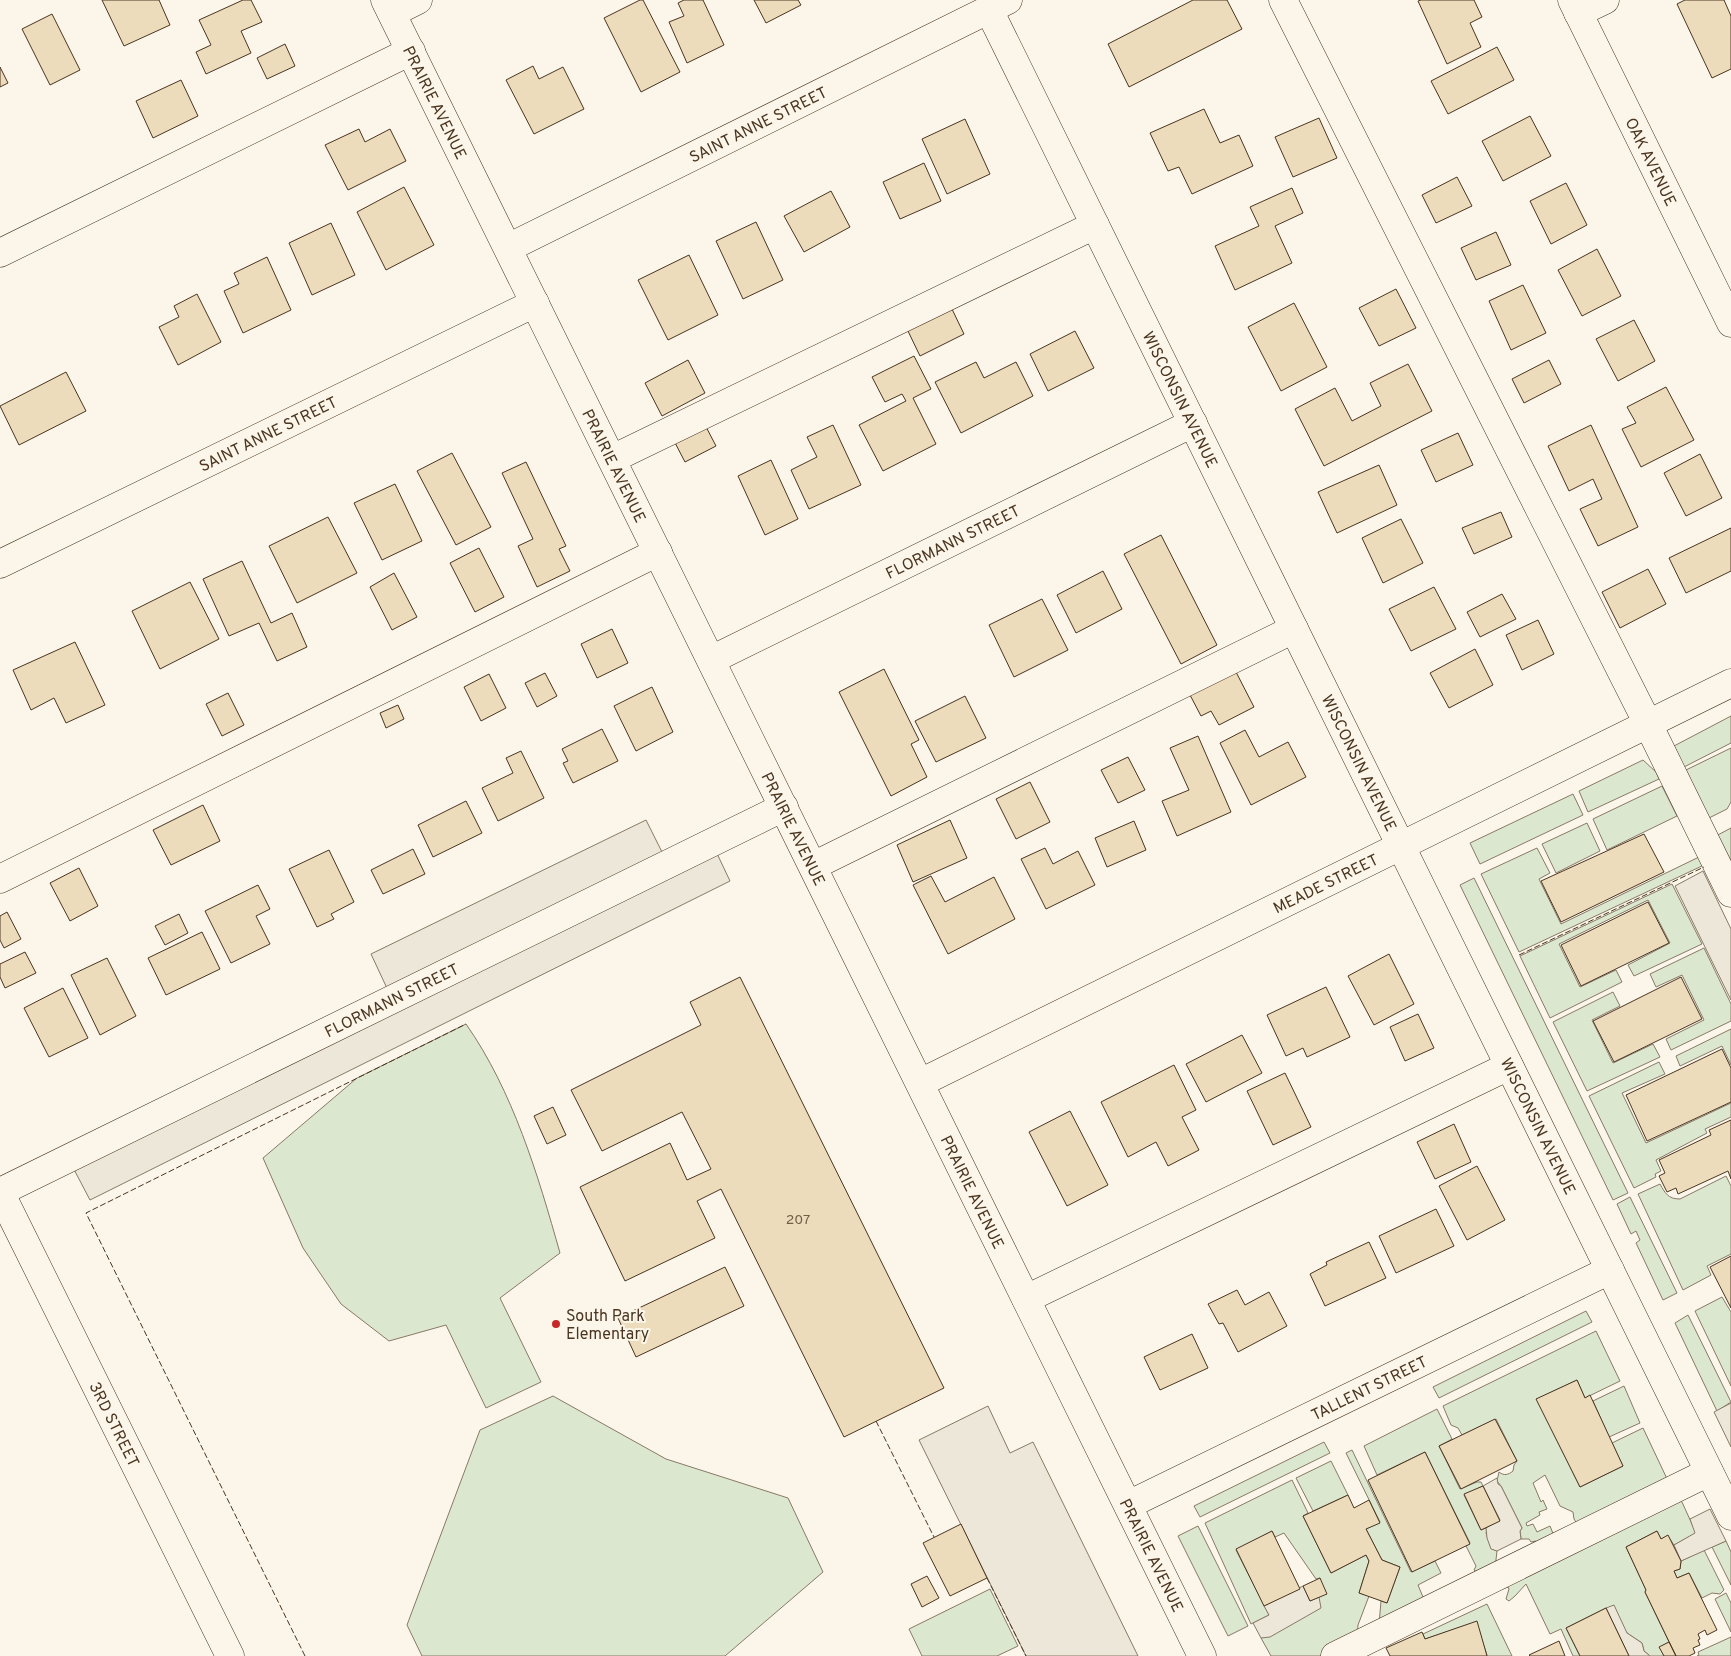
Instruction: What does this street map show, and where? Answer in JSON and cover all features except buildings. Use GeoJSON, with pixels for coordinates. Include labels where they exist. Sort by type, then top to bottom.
{"type":"FeatureCollection","features":[{"type":"Feature","properties":{"kind":"street"},"geometry":{"type":"LineString","coordinates":[[389,6],[418,0]]}},
{"type":"Feature","properties":{"kind":"street"},"geometry":{"type":"LineString","coordinates":[[1283,0],[1648,724],[1731,893]]}},
{"type":"Feature","properties":{"kind":"street"},"geometry":{"type":"LineString","coordinates":[[1575,6],[1605,0]]}},
{"type":"Feature","properties":{"kind":"street","name":"WISCONSIN AVENUE"},"geometry":{"type":"LineString","coordinates":[[999,5],[1095,225],[1731,1516]]}},
{"type":"Feature","properties":{"kind":"street","name":"SAINT ANNE STREET"},"geometry":{"type":"LineString","coordinates":[[508,248],[999,5]]}},
{"type":"Feature","properties":{"kind":"street","name":"PRAIRIE AVENUE"},"geometry":{"type":"LineString","coordinates":[[389,6],[1202,1656]]}},
{"type":"Feature","properties":{"kind":"street","name":"OAK AVENUE"},"geometry":{"type":"LineString","coordinates":[[1575,6],[1728,307]]}},
{"type":"Feature","properties":{"kind":"street"},"geometry":{"type":"LineString","coordinates":[[0,253],[411,51]]}},
{"type":"Feature","properties":{"kind":"street"},"geometry":{"type":"LineString","coordinates":[[612,459],[1095,225]]}},
{"type":"Feature","properties":{"kind":"street","name":"SAINT ANNE STREET"},"geometry":{"type":"LineString","coordinates":[[0,564],[535,303]]}},
{"type":"Feature","properties":{"kind":"street","name":"FLORMANN STREET"},"geometry":{"type":"LineString","coordinates":[[711,660],[1193,423]]}},
{"type":"Feature","properties":{"kind":"street"},"geometry":{"type":"LineString","coordinates":[[0,879],[658,552]]}},
{"type":"Feature","properties":{"kind":"street"},"geometry":{"type":"LineString","coordinates":[[813,866],[1294,629]]}},
{"type":"Feature","properties":{"kind":"street","name":"MEADE STREET"},"geometry":{"type":"LineString","coordinates":[[920,1084],[1731,683]]}},
{"type":"Feature","properties":{"kind":"street","name":"FLORMANN STREET"},"geometry":{"type":"LineString","coordinates":[[0,1192],[784,807]]}},
{"type":"Feature","properties":{"kind":"street"},"geometry":{"type":"LineString","coordinates":[[1026,1299],[1509,1066]]}},
{"type":"Feature","properties":{"kind":"street","name":"3RD STREET"},"geometry":{"type":"LineString","coordinates":[[0,1192],[230,1656]]}},
{"type":"Feature","properties":{"kind":"street","name":"TALLENT STREET"},"geometry":{"type":"LineString","coordinates":[[1128,1505],[1610,1270]]}},
{"type":"Feature","properties":{"kind":"street"},"geometry":{"type":"LineString","coordinates":[[1335,1656],[1709,1472]]}},
{"type":"Feature","properties":{"kind":"green space"},"geometry":{"type":"Polygon","coordinates":[[[1731,716],[1731,743],[1684,767],[1674,746],[1731,716]]]}},
{"type":"Feature","properties":{"kind":"green space"},"geometry":{"type":"Polygon","coordinates":[[[1731,748],[1731,802],[1727,809],[1709,818],[1686,770],[1731,748]]]}},
{"type":"Feature","properties":{"kind":"green space"},"geometry":{"type":"Polygon","coordinates":[[[1643,760],[1656,772],[1659,779],[1588,812],[1579,791],[1643,760]]]}},
{"type":"Feature","properties":{"kind":"green space"},"geometry":{"type":"Polygon","coordinates":[[[1662,786],[1677,816],[1607,850],[1593,819],[1662,786]]]}},
{"type":"Feature","properties":{"kind":"green space"},"geometry":{"type":"Polygon","coordinates":[[[1573,794],[1583,815],[1480,864],[1470,843],[1573,794]]]}},
{"type":"Feature","properties":{"kind":"green space"},"geometry":{"type":"Polygon","coordinates":[[[1587,823],[1600,851],[1556,873],[1542,844],[1587,823]]]}},
{"type":"Feature","properties":{"kind":"green space"},"geometry":{"type":"Polygon","coordinates":[[[1731,828],[1731,871],[1714,837],[1731,828]]]}},
{"type":"Feature","properties":{"kind":"green space"},"geometry":{"type":"Polygon","coordinates":[[[1537,848],[1550,873],[1539,879],[1561,924],[1699,857],[1704,865],[1519,952],[1481,874],[1537,848]]]}},
{"type":"Feature","properties":{"kind":"green space"},"geometry":{"type":"Polygon","coordinates":[[[1474,878],[1628,1193],[1613,1200],[1460,885],[1474,878]]]}},
{"type":"Feature","properties":{"kind":"green space"},"geometry":{"type":"Polygon","coordinates":[[[1672,884],[1702,944],[1634,976],[1628,965],[1670,943],[1648,900],[1559,944],[1580,987],[1616,970],[1622,982],[1550,1018],[1520,956],[1672,884]]]}},
{"type":"Feature","properties":{"kind":"green space"},"geometry":{"type":"Polygon","coordinates":[[[1704,948],[1731,1004],[1731,1021],[1671,1050],[1666,1039],[1704,1020],[1682,975],[1656,987],[1650,974],[1704,948]]]}},
{"type":"Feature","properties":{"kind":"green space"},"geometry":{"type":"Polygon","coordinates":[[[1613,992],[1620,1006],[1592,1020],[1613,1063],[1653,1044],[1660,1057],[1587,1091],[1553,1022],[1613,992]]]}},
{"type":"Feature","properties":{"kind":"green space"},"geometry":{"type":"Polygon","coordinates":[[[466,1024],[483,1050],[511,1105],[543,1194],[560,1253],[500,1298],[541,1382],[486,1408],[446,1325],[389,1341],[341,1304],[303,1248],[263,1158],[357,1078],[466,1024]]]}},
{"type":"Feature","properties":{"kind":"green space"},"geometry":{"type":"Polygon","coordinates":[[[1731,1029],[1731,1065],[1722,1046],[1680,1066],[1676,1056],[1731,1029]]]}},
{"type":"Feature","properties":{"kind":"green space"},"geometry":{"type":"Polygon","coordinates":[[[1659,1062],[1665,1074],[1622,1093],[1646,1143],[1731,1103],[1731,1117],[1705,1129],[1707,1133],[1656,1160],[1661,1171],[1655,1174],[1656,1177],[1634,1188],[1589,1096],[1659,1062]]]}},
{"type":"Feature","properties":{"kind":"green space"},"geometry":{"type":"Polygon","coordinates":[[[1726,1176],[1731,1186],[1731,1254],[1707,1266],[1711,1275],[1683,1290],[1638,1194],[1660,1184],[1667,1195],[1680,1199],[1726,1176]]]}},
{"type":"Feature","properties":{"kind":"green space"},"geometry":{"type":"Polygon","coordinates":[[[1630,1197],[1677,1293],[1663,1300],[1636,1243],[1640,1240],[1636,1231],[1631,1234],[1617,1204],[1630,1197]]]}},
{"type":"Feature","properties":{"kind":"green space"},"geometry":{"type":"Polygon","coordinates":[[[1722,1297],[1731,1312],[1731,1386],[1695,1311],[1722,1297]]]}},
{"type":"Feature","properties":{"kind":"green space"},"geometry":{"type":"Polygon","coordinates":[[[1586,1311],[1592,1322],[1439,1398],[1433,1387],[1586,1311]]]}},
{"type":"Feature","properties":{"kind":"green space"},"geometry":{"type":"Polygon","coordinates":[[[1688,1315],[1731,1402],[1717,1411],[1675,1323],[1688,1315]]]}},
{"type":"Feature","properties":{"kind":"green space"},"geometry":{"type":"Polygon","coordinates":[[[1596,1331],[1620,1381],[1585,1398],[1577,1380],[1537,1399],[1580,1487],[1623,1466],[1612,1443],[1643,1428],[1669,1483],[1578,1525],[1574,1519],[1573,1512],[1560,1506],[1545,1475],[1533,1483],[1541,1502],[1543,1500],[1547,1509],[1539,1512],[1540,1515],[1526,1523],[1527,1526],[1533,1524],[1537,1532],[1550,1526],[1554,1536],[1541,1545],[1536,1541],[1531,1542],[1529,1539],[1521,1539],[1520,1531],[1522,1528],[1497,1481],[1499,1472],[1508,1474],[1513,1471],[1517,1461],[1496,1419],[1462,1435],[1458,1428],[1451,1425],[1443,1406],[1596,1331]]]}},
{"type":"Feature","properties":{"kind":"green space"},"geometry":{"type":"Polygon","coordinates":[[[1624,1386],[1640,1423],[1609,1437],[1593,1401],[1624,1386]]]}},
{"type":"Feature","properties":{"kind":"green space"},"geometry":{"type":"Polygon","coordinates":[[[553,1396],[666,1459],[788,1498],[823,1572],[725,1656],[422,1656],[407,1625],[480,1430],[553,1396]]]}},
{"type":"Feature","properties":{"kind":"green space"},"geometry":{"type":"Polygon","coordinates":[[[1437,1409],[1452,1439],[1439,1446],[1460,1489],[1477,1482],[1481,1482],[1483,1486],[1464,1495],[1481,1530],[1486,1528],[1491,1548],[1497,1551],[1495,1568],[1480,1575],[1474,1570],[1476,1566],[1466,1546],[1470,1543],[1425,1452],[1377,1475],[1364,1446],[1437,1409]]]}},
{"type":"Feature","properties":{"kind":"green space"},"geometry":{"type":"Polygon","coordinates":[[[1324,1442],[1330,1453],[1200,1517],[1194,1506],[1324,1442]]]}},
{"type":"Feature","properties":{"kind":"green space"},"geometry":{"type":"Polygon","coordinates":[[[1352,1450],[1411,1572],[1435,1561],[1441,1573],[1418,1585],[1425,1602],[1379,1625],[1381,1601],[1387,1603],[1400,1567],[1382,1560],[1366,1529],[1380,1522],[1346,1453],[1352,1450]]]}},
{"type":"Feature","properties":{"kind":"green space"},"geometry":{"type":"Polygon","coordinates":[[[1331,1461],[1348,1495],[1313,1511],[1296,1478],[1331,1461]]]}},
{"type":"Feature","properties":{"kind":"green space"},"geometry":{"type":"Polygon","coordinates":[[[1292,1480],[1308,1513],[1303,1516],[1331,1573],[1366,1555],[1369,1561],[1359,1593],[1369,1596],[1358,1625],[1357,1635],[1322,1656],[1271,1656],[1261,1638],[1319,1597],[1320,1578],[1316,1579],[1284,1533],[1275,1537],[1272,1531],[1236,1550],[1269,1615],[1251,1624],[1205,1523],[1292,1480]]]}},
{"type":"Feature","properties":{"kind":"green space"},"geometry":{"type":"Polygon","coordinates":[[[1677,1499],[1682,1502],[1696,1533],[1674,1545],[1668,1536],[1661,1539],[1657,1531],[1626,1547],[1669,1642],[1660,1647],[1664,1656],[1650,1656],[1644,1651],[1642,1643],[1627,1633],[1606,1608],[1566,1628],[1580,1656],[1573,1656],[1561,1629],[1550,1634],[1526,1584],[1509,1601],[1506,1599],[1508,1587],[1500,1590],[1499,1587],[1677,1499]]]}},
{"type":"Feature","properties":{"kind":"green space"},"geometry":{"type":"Polygon","coordinates":[[[1198,1526],[1248,1626],[1228,1636],[1178,1536],[1198,1526]]]}},
{"type":"Feature","properties":{"kind":"green space"},"geometry":{"type":"Polygon","coordinates":[[[1726,1541],[1731,1552],[1731,1585],[1712,1547],[1726,1541]]]}},
{"type":"Feature","properties":{"kind":"green space"},"geometry":{"type":"Polygon","coordinates":[[[1704,1550],[1724,1590],[1720,1594],[1712,1593],[1702,1598],[1689,1573],[1677,1578],[1674,1571],[1680,1569],[1681,1561],[1704,1550]]]}},
{"type":"Feature","properties":{"kind":"green space"},"geometry":{"type":"Polygon","coordinates":[[[990,1589],[1018,1646],[997,1656],[922,1656],[909,1629],[990,1589]]]}},
{"type":"Feature","properties":{"kind":"green space"},"geometry":{"type":"Polygon","coordinates":[[[1726,1593],[1731,1603],[1731,1632],[1715,1599],[1726,1593]]]}},
{"type":"Feature","properties":{"kind":"green space"},"geometry":{"type":"Polygon","coordinates":[[[1487,1604],[1512,1656],[1486,1656],[1476,1622],[1425,1639],[1423,1634],[1487,1604]]]}},
{"type":"Feature","properties":{"kind":"green space"},"geometry":{"type":"Polygon","coordinates":[[[1731,1637],[1731,1656],[1697,1656],[1699,1655],[1698,1652],[1731,1637]]]}},
{"type":"Feature","properties":{"kind":"shaded area"},"geometry":{"type":"Polygon","coordinates":[[[646,820],[668,864],[712,843],[730,881],[90,1200],[68,1158],[392,999],[371,954],[646,820]]]}},
{"type":"Feature","properties":{"kind":"shaded area"},"geometry":{"type":"Polygon","coordinates":[[[1703,871],[1731,929],[1731,1000],[1675,886],[1703,871]]]}},
{"type":"Feature","properties":{"kind":"shaded area"},"geometry":{"type":"Polygon","coordinates":[[[1731,1403],[1731,1447],[1714,1412],[1731,1403]]]}},
{"type":"Feature","properties":{"kind":"shaded area"},"geometry":{"type":"Polygon","coordinates":[[[988,1406],[1010,1453],[1033,1442],[1138,1656],[1026,1656],[919,1440],[988,1406]]]}},
{"type":"Feature","properties":{"kind":"shaded area"},"geometry":{"type":"Polygon","coordinates":[[[1497,1478],[1498,1484],[1501,1486],[1522,1528],[1520,1531],[1521,1539],[1497,1551],[1491,1549],[1486,1528],[1500,1520],[1483,1486],[1497,1478]]]}},
{"type":"Feature","properties":{"kind":"shaded area"},"geometry":{"type":"Polygon","coordinates":[[[1710,1509],[1726,1541],[1681,1561],[1674,1545],[1695,1533],[1690,1519],[1710,1509]]]}},
{"type":"Feature","properties":{"kind":"shaded area"},"geometry":{"type":"Polygon","coordinates":[[[1303,1586],[1310,1601],[1319,1597],[1321,1608],[1270,1637],[1261,1638],[1253,1623],[1269,1615],[1264,1606],[1303,1586]]]}},
{"type":"Feature","properties":{"kind":"shaded area"},"geometry":{"type":"Polygon","coordinates":[[[1614,1605],[1627,1633],[1642,1643],[1644,1651],[1650,1656],[1629,1656],[1606,1608],[1614,1605]]]}},
{"type":"Feature","properties":{"kind":"fence"},"geometry":{"type":"LineString","coordinates":[[1519,955],[1704,867]]}},
{"type":"Feature","properties":{"kind":"fence"},"geometry":{"type":"LineString","coordinates":[[305,1656],[86,1213],[466,1024]]}},
{"type":"Feature","properties":{"kind":"fence"},"geometry":{"type":"LineString","coordinates":[[876,1421],[934,1537]]}},
{"type":"Feature","properties":{"kind":"fence"},"geometry":{"type":"LineString","coordinates":[[987,1578],[1026,1656]]}},
{"type":"Feature","properties":{"kind":"place","name":"South Park Elementary"},"geometry":{"type":"Point","coordinates":[556,1324]}}]}
